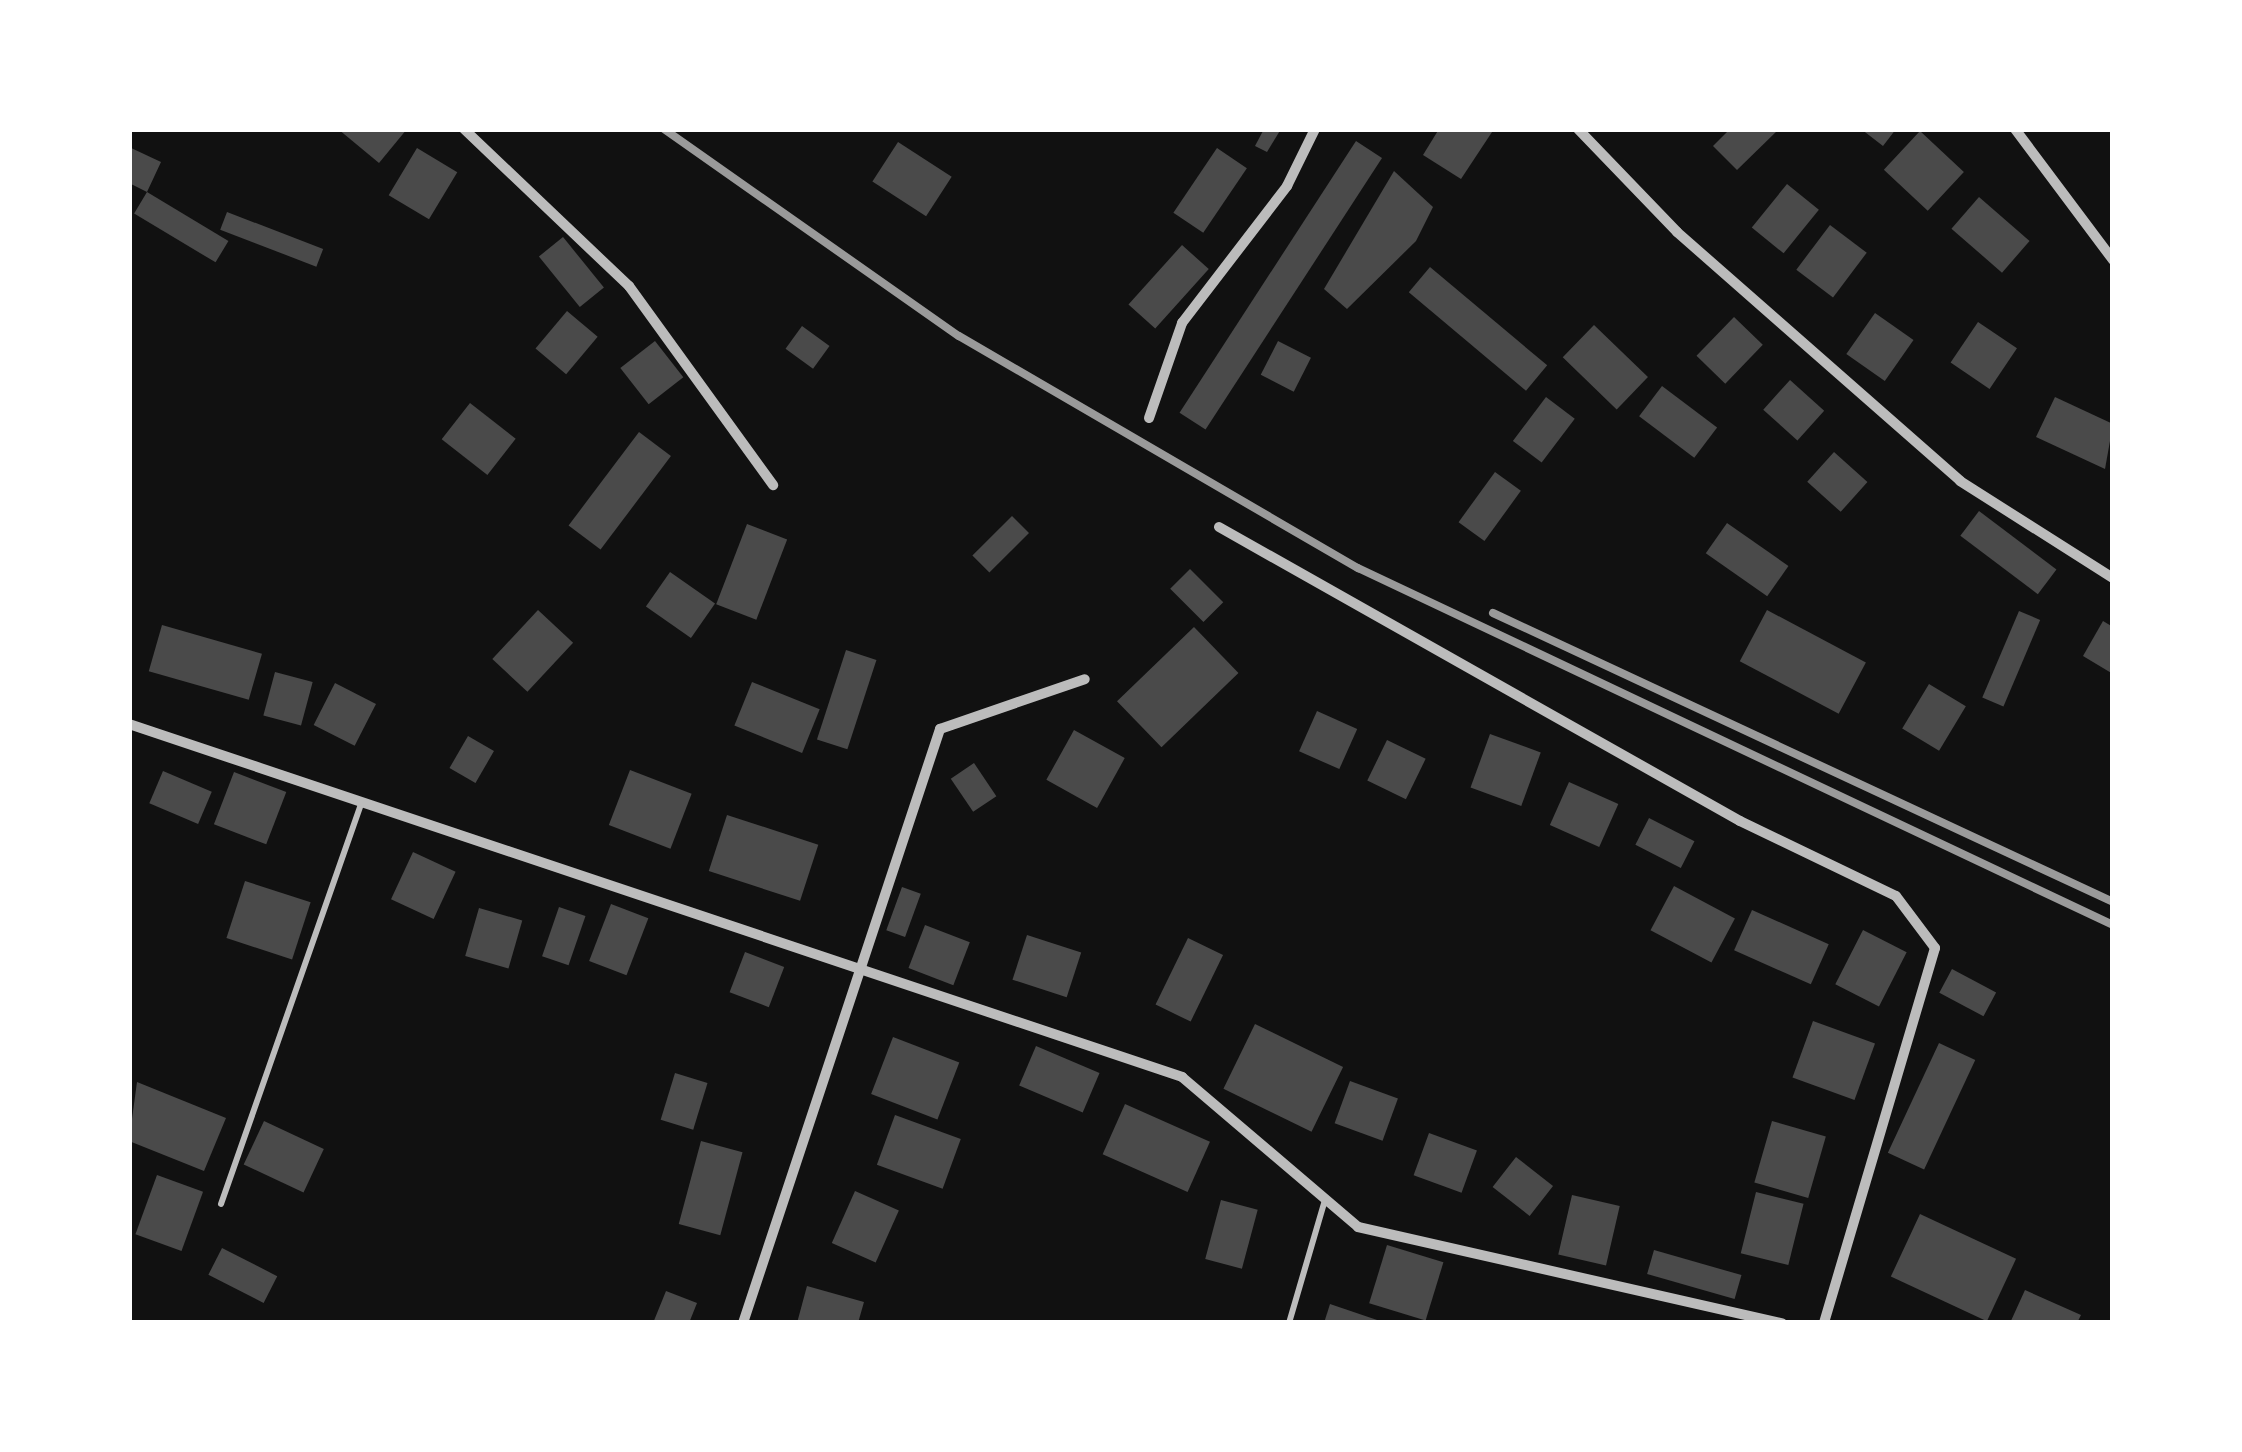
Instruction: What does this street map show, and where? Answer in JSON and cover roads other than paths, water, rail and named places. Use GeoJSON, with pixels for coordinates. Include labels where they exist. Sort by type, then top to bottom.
{"type":"FeatureCollection","features":[{"type":"Feature","properties":{"kind":"street"},"geometry":{"type":"LineString","coordinates":[[464,129],[629,286],[773,485]]}},
{"type":"Feature","properties":{"kind":"street"},"geometry":{"type":"LineString","coordinates":[[1149,418],[1182,323],[1287,186],[1315,129]]}},
{"type":"Feature","properties":{"kind":"street"},"geometry":{"type":"LineString","coordinates":[[1578,129],[1676,232],[1960,482],[2113,578]]}},
{"type":"Feature","properties":{"kind":"street"},"geometry":{"type":"LineString","coordinates":[[2015,129],[2113,260]]}},
{"type":"Feature","properties":{"kind":"street"},"geometry":{"type":"LineString","coordinates":[[1219,527],[1741,821],[1896,896],[1934,948],[1824,1323]]}},
{"type":"Feature","properties":{"kind":"street"},"geometry":{"type":"LineString","coordinates":[[743,1323],[854,973],[940,729],[1085,679]]}},
{"type":"Feature","properties":{"kind":"street"},"geometry":{"type":"LineString","coordinates":[[129,724],[854,973],[1182,1077],[1324,1204],[1358,1227],[1782,1323]]}},
{"type":"Feature","properties":{"kind":"lane"},"geometry":{"type":"LineString","coordinates":[[221,1204],[361,805]]}},
{"type":"Feature","properties":{"kind":"lane"},"geometry":{"type":"LineString","coordinates":[[1289,1323],[1324,1204]]}},
{"type":"Feature","properties":{"kind":"railway"},"geometry":{"type":"LineString","coordinates":[[664,129],[959,336],[1358,568],[2113,925]]}},
{"type":"Feature","properties":{"kind":"railway"},"geometry":{"type":"LineString","coordinates":[[1493,613],[2113,902]]}}]}
